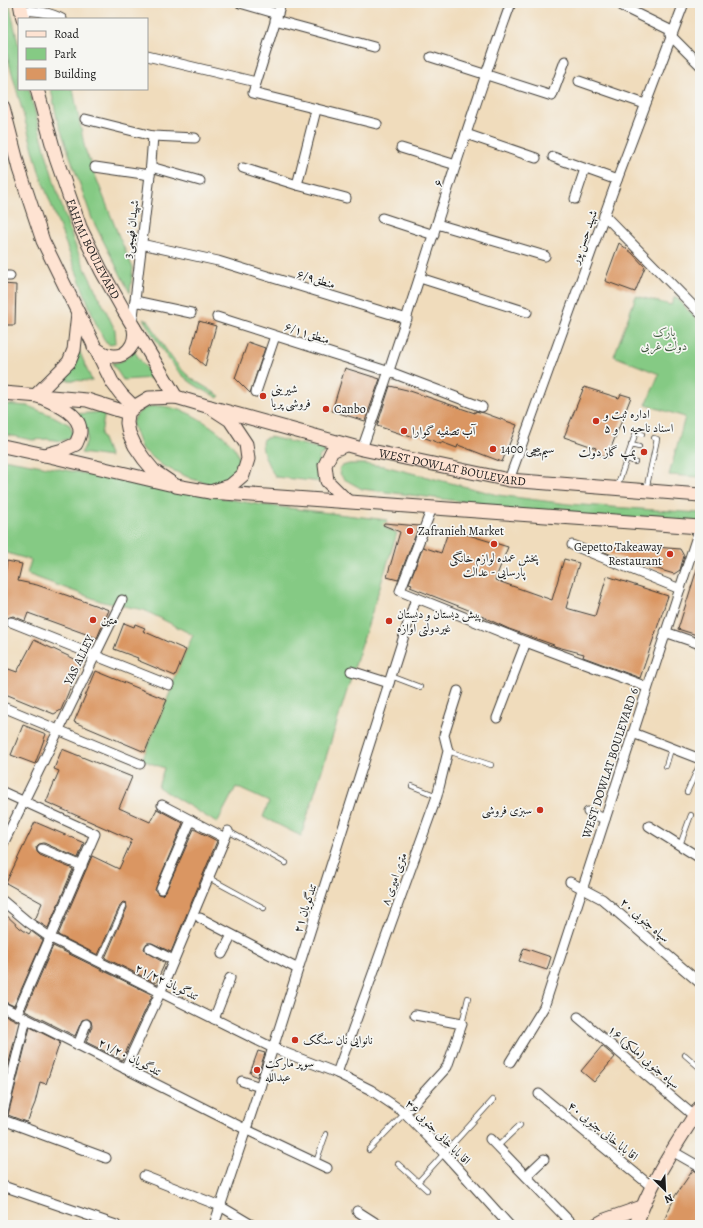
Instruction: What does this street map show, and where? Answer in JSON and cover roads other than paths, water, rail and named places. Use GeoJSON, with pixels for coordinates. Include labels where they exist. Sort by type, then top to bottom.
{"type":"FeatureCollection","features":[{"type":"Feature","properties":{"kind":"main road","name":"FAHIMI BOULEVARD"},"geometry":{"type":"LineString","coordinates":[[38,90],[56,158],[80,227],[101,270],[176,397]]}},
{"type":"Feature","properties":{"kind":"main road"},"geometry":{"type":"LineString","coordinates":[[3,107],[43,241],[112,382],[131,410]]}},
{"type":"Feature","properties":{"kind":"main road"},"geometry":{"type":"LineString","coordinates":[[36,395],[69,362],[74,350],[78,313]]}},
{"type":"Feature","properties":{"kind":"main road"},"geometry":{"type":"LineString","coordinates":[[94,346],[105,355],[111,356],[124,354],[133,345],[135,334],[133,326]]}},
{"type":"Feature","properties":{"kind":"main road"},"geometry":{"type":"LineString","coordinates":[[3,392],[87,400],[131,410]]}},
{"type":"Feature","properties":{"kind":"main road"},"geometry":{"type":"LineString","coordinates":[[36,395],[68,412],[78,421],[81,433],[76,444],[63,450],[45,455]]}},
{"type":"Feature","properties":{"kind":"main road"},"geometry":{"type":"LineString","coordinates":[[176,486],[154,471],[135,446],[129,433],[127,423],[131,410],[149,398],[176,397],[210,407],[230,420],[237,429],[246,444],[248,460],[242,475],[230,486],[210,492]]}},
{"type":"Feature","properties":{"kind":"main road","name":"WEST DOWLAT BOULEVARD"},"geometry":{"type":"LineString","coordinates":[[210,407],[362,449],[509,480],[700,495]]}},
{"type":"Feature","properties":{"kind":"main road"},"geometry":{"type":"LineString","coordinates":[[346,445],[332,451],[325,465],[327,481],[347,502]]}},
{"type":"Feature","properties":{"kind":"main road"},"geometry":{"type":"LineString","coordinates":[[3,446],[176,486],[210,492],[700,527]]}},
{"type":"Feature","properties":{"kind":"main road"},"geometry":{"type":"LineString","coordinates":[[636,1225],[642,1206],[652,1187],[672,1151],[697,1112]]}},
{"type":"Feature","properties":{"kind":"main road"},"geometry":{"type":"LineString","coordinates":[[596,1225],[642,1206]]}},
{"type":"Feature","properties":{"kind":"street"},"geometry":{"type":"LineString","coordinates":[[240,3],[276,17],[374,47]]}},
{"type":"Feature","properties":{"kind":"street"},"geometry":{"type":"LineString","coordinates":[[281,3],[252,93],[377,124]]}},
{"type":"Feature","properties":{"kind":"street","name":"۶"},"geometry":{"type":"LineString","coordinates":[[362,449],[390,372],[485,74],[511,3]]}},
{"type":"Feature","properties":{"kind":"street","name":"شهید حسن پور"},"geometry":{"type":"LineString","coordinates":[[509,480],[616,180],[671,33],[684,3]]}},
{"type":"Feature","properties":{"kind":"street"},"geometry":{"type":"LineString","coordinates":[[623,7],[671,33],[700,65]]}},
{"type":"Feature","properties":{"kind":"street"},"geometry":{"type":"LineString","coordinates":[[22,11],[36,11],[60,18]]}},
{"type":"Feature","properties":{"kind":"street"},"geometry":{"type":"LineString","coordinates":[[148,56],[256,82]]}},
{"type":"Feature","properties":{"kind":"street"},"geometry":{"type":"LineString","coordinates":[[431,57],[552,96],[565,61]]}},
{"type":"Feature","properties":{"kind":"street"},"geometry":{"type":"LineString","coordinates":[[579,82],[645,104]]}},
{"type":"Feature","properties":{"kind":"street"},"geometry":{"type":"LineString","coordinates":[[297,185],[316,110]]}},
{"type":"Feature","properties":{"kind":"street"},"geometry":{"type":"LineString","coordinates":[[85,119],[153,136],[195,138]]}},
{"type":"Feature","properties":{"kind":"street"},"geometry":{"type":"LineString","coordinates":[[466,134],[536,158]]}},
{"type":"Feature","properties":{"kind":"street","name":"3شهیدان فهیمی"},"geometry":{"type":"LineString","coordinates":[[133,326],[153,136]]}},
{"type":"Feature","properties":{"kind":"street"},"geometry":{"type":"LineString","coordinates":[[401,148],[456,165]]}},
{"type":"Feature","properties":{"kind":"street"},"geometry":{"type":"LineString","coordinates":[[553,157],[616,180]]}},
{"type":"Feature","properties":{"kind":"street"},"geometry":{"type":"LineString","coordinates":[[95,167],[150,171],[200,181]]}},
{"type":"Feature","properties":{"kind":"street"},"geometry":{"type":"LineString","coordinates":[[243,168],[297,185],[346,198]]}},
{"type":"Feature","properties":{"kind":"street"},"geometry":{"type":"LineString","coordinates":[[575,199],[585,169]]}},
{"type":"Feature","properties":{"kind":"street"},"geometry":{"type":"LineString","coordinates":[[604,215],[700,313]]}},
{"type":"Feature","properties":{"kind":"street"},"geometry":{"type":"LineString","coordinates":[[382,218],[434,235]]}},
{"type":"Feature","properties":{"kind":"street"},"geometry":{"type":"LineString","coordinates":[[437,224],[545,256]]}},
{"type":"Feature","properties":{"kind":"street","name":"منطق۶/۹"},"geometry":{"type":"LineString","coordinates":[[141,244],[218,262],[407,319]]}},
{"type":"Feature","properties":{"kind":"street"},"geometry":{"type":"LineString","coordinates":[[420,278],[526,312]]}},
{"type":"Feature","properties":{"kind":"street"},"geometry":{"type":"LineString","coordinates":[[135,301],[191,313]]}},
{"type":"Feature","properties":{"kind":"street","name":"منطق۶/۱۱"},"geometry":{"type":"LineString","coordinates":[[217,317],[390,372],[482,407]]}},
{"type":"Feature","properties":{"kind":"street"},"geometry":{"type":"LineString","coordinates":[[256,392],[275,336]]}},
{"type":"Feature","properties":{"kind":"street"},"geometry":{"type":"LineString","coordinates":[[432,508],[400,591],[526,642],[647,687]]}},
{"type":"Feature","properties":{"kind":"street","name":"WEST DOWLAT BOULEVARD 6"},"geometry":{"type":"LineString","coordinates":[[510,1062],[544,1007],[700,527]]}},
{"type":"Feature","properties":{"kind":"street"},"geometry":{"type":"LineString","coordinates":[[572,545],[680,588]]}},
{"type":"Feature","properties":{"kind":"street","name":"۲۱ تندگویان"},"geometry":{"type":"LineString","coordinates":[[214,1225],[273,1048],[416,598]]}},
{"type":"Feature","properties":{"kind":"street","name":"YAS ALLEY"},"geometry":{"type":"LineString","coordinates":[[3,844],[122,600]]}},
{"type":"Feature","properties":{"kind":"street"},"geometry":{"type":"LineString","coordinates":[[11,622],[169,685]]}},
{"type":"Feature","properties":{"kind":"street"},"geometry":{"type":"LineString","coordinates":[[665,632],[700,644]]}},
{"type":"Feature","properties":{"kind":"street"},"geometry":{"type":"LineString","coordinates":[[497,718],[526,642]]}},
{"type":"Feature","properties":{"kind":"street"},"geometry":{"type":"LineString","coordinates":[[351,672],[390,680]]}},
{"type":"Feature","properties":{"kind":"street","name":"۸ متری امیری"},"geometry":{"type":"LineString","coordinates":[[337,1073],[437,796],[448,751],[444,735],[458,691]]}},
{"type":"Feature","properties":{"kind":"street"},"geometry":{"type":"LineString","coordinates":[[3,707],[140,764]]}},
{"type":"Feature","properties":{"kind":"street"},"geometry":{"type":"LineString","coordinates":[[633,733],[700,760]]}},
{"type":"Feature","properties":{"kind":"street"},"geometry":{"type":"LineString","coordinates":[[3,792],[95,834],[17,1014]]}},
{"type":"Feature","properties":{"kind":"street"},"geometry":{"type":"LineString","coordinates":[[125,1069],[160,993],[227,835],[191,820],[162,805]]}},
{"type":"Feature","properties":{"kind":"street"},"geometry":{"type":"LineString","coordinates":[[588,812],[605,819]]}},
{"type":"Feature","properties":{"kind":"street"},"geometry":{"type":"LineString","coordinates":[[161,888],[191,820]]}},
{"type":"Feature","properties":{"kind":"street"},"geometry":{"type":"LineString","coordinates":[[648,826],[700,858]]}},
{"type":"Feature","properties":{"kind":"street"},"geometry":{"type":"LineString","coordinates":[[42,849],[82,866]]}},
{"type":"Feature","properties":{"kind":"street","name":"۲۰ سپاه جنوبی"},"geometry":{"type":"LineString","coordinates":[[570,882],[602,899],[700,983]]}},
{"type":"Feature","properties":{"kind":"street","name":"۲۱/۲۲ تندگویان"},"geometry":{"type":"LineString","coordinates":[[3,901],[28,922],[51,938],[273,1048]]}},
{"type":"Feature","properties":{"kind":"street"},"geometry":{"type":"LineString","coordinates":[[200,918],[298,969]]}},
{"type":"Feature","properties":{"kind":"street"},"geometry":{"type":"LineString","coordinates":[[222,954],[232,935]]}},
{"type":"Feature","properties":{"kind":"street"},"geometry":{"type":"LineString","coordinates":[[150,948],[174,960]]}},
{"type":"Feature","properties":{"kind":"street"},"geometry":{"type":"LineString","coordinates":[[214,1019],[230,978]]}},
{"type":"Feature","properties":{"kind":"street","name":"۲۱/۲۰ تندگویان"},"geometry":{"type":"LineString","coordinates":[[3,1007],[245,1129],[327,1168]]}},
{"type":"Feature","properties":{"kind":"street"},"geometry":{"type":"LineString","coordinates":[[405,1112],[448,1067],[462,1024],[415,1015]]}},
{"type":"Feature","properties":{"kind":"street","name":"۱۶ سپاه جنوبی (ملکی)"},"geometry":{"type":"LineString","coordinates":[[578,1017],[697,1112]]}},
{"type":"Feature","properties":{"kind":"street"},"geometry":{"type":"LineString","coordinates":[[3,1112],[26,1019]]}},
{"type":"Feature","properties":{"kind":"street"},"geometry":{"type":"LineString","coordinates":[[78,1045],[86,1024]]}},
{"type":"Feature","properties":{"kind":"street","name":"۳۶ اقا بابا خانی جنوبی"},"geometry":{"type":"LineString","coordinates":[[273,1048],[337,1073],[371,1090],[405,1112],[509,1225]]}},
{"type":"Feature","properties":{"kind":"street"},"geometry":{"type":"LineString","coordinates":[[242,1081],[260,1087]]}},
{"type":"Feature","properties":{"kind":"street","name":"۴۰ اقا بابا خانی جنوبی"},"geometry":{"type":"LineString","coordinates":[[539,1094],[652,1187]]}},
{"type":"Feature","properties":{"kind":"street"},"geometry":{"type":"LineString","coordinates":[[3,1120],[106,1158]]}},
{"type":"Feature","properties":{"kind":"street"},"geometry":{"type":"LineString","coordinates":[[490,1139],[572,1225]]}},
{"type":"Feature","properties":{"kind":"street"},"geometry":{"type":"LineString","coordinates":[[672,1151],[700,1167]]}},
{"type":"Feature","properties":{"kind":"street"},"geometry":{"type":"LineString","coordinates":[[526,1176],[544,1159]]}},
{"type":"Feature","properties":{"kind":"street"},"geometry":{"type":"LineString","coordinates":[[144,1176],[220,1206],[252,1225]]}},
{"type":"Feature","properties":{"kind":"street"},"geometry":{"type":"LineString","coordinates":[[3,1186],[83,1213],[98,1222],[116,1225]]}},
{"type":"Feature","properties":{"kind":"street"},"geometry":{"type":"LineString","coordinates":[[357,1211],[379,1225]]}},
{"type":"Feature","properties":{"kind":"lane"},"geometry":{"type":"LineString","coordinates":[[616,489],[636,432],[642,434]]}},
{"type":"Feature","properties":{"kind":"lane"},"geometry":{"type":"LineString","coordinates":[[646,491],[652,451],[657,439],[654,438]]}},
{"type":"Feature","properties":{"kind":"lane"},"geometry":{"type":"LineString","coordinates":[[631,445],[639,447]]}},
{"type":"Feature","properties":{"kind":"lane"},"geometry":{"type":"LineString","coordinates":[[627,459],[635,462]]}},
{"type":"Feature","properties":{"kind":"lane"},"geometry":{"type":"LineString","coordinates":[[390,680],[420,687]]}},
{"type":"Feature","properties":{"kind":"lane"},"geometry":{"type":"LineString","coordinates":[[666,766],[671,749]]}},
{"type":"Feature","properties":{"kind":"lane"},"geometry":{"type":"LineString","coordinates":[[448,751],[490,765]]}},
{"type":"Feature","properties":{"kind":"lane"},"geometry":{"type":"LineString","coordinates":[[687,792],[700,764]]}},
{"type":"Feature","properties":{"kind":"lane"},"geometry":{"type":"LineString","coordinates":[[412,786],[437,796]]}},
{"type":"Feature","properties":{"kind":"lane"},"geometry":{"type":"LineString","coordinates":[[680,845],[691,815]]}},
{"type":"Feature","properties":{"kind":"lane"},"geometry":{"type":"LineString","coordinates":[[227,835],[286,863]]}},
{"type":"Feature","properties":{"kind":"lane"},"geometry":{"type":"LineString","coordinates":[[209,878],[264,908]]}},
{"type":"Feature","properties":{"kind":"lane"},"geometry":{"type":"LineString","coordinates":[[99,962],[124,906]]}},
{"type":"Feature","properties":{"kind":"lane"},"geometry":{"type":"LineString","coordinates":[[462,1024],[468,998]]}},
{"type":"Feature","properties":{"kind":"lane"},"geometry":{"type":"LineString","coordinates":[[685,1055],[700,1068]]}},
{"type":"Feature","properties":{"kind":"lane"},"geometry":{"type":"LineString","coordinates":[[418,1182],[493,1100]]}},
{"type":"Feature","properties":{"kind":"lane"},"geometry":{"type":"LineString","coordinates":[[369,1150],[405,1112]]}},
{"type":"Feature","properties":{"kind":"lane"},"geometry":{"type":"LineString","coordinates":[[497,1147],[520,1125]]}},
{"type":"Feature","properties":{"kind":"lane"},"geometry":{"type":"LineString","coordinates":[[316,1162],[326,1134]]}},
{"type":"Feature","properties":{"kind":"lane"},"geometry":{"type":"LineString","coordinates":[[398,1164],[427,1190]]}},
{"type":"Feature","properties":{"kind":"place","name":"شیرینی فروشی پریا"},"geometry":{"type":"Point","coordinates":[263,396]}},
{"type":"Feature","properties":{"kind":"place","name":"Canbo"},"geometry":{"type":"Point","coordinates":[326,409]}},
{"type":"Feature","properties":{"kind":"place","name":"اداره ثبت و اسناد ناحیه ۱ و ۵"},"geometry":{"type":"Point","coordinates":[596,421]}},
{"type":"Feature","properties":{"kind":"place","name":"آب تصفیه گوارا"},"geometry":{"type":"Point","coordinates":[404,431]}},
{"type":"Feature","properties":{"kind":"place","name":"سیم‌پیچی 1400"},"geometry":{"type":"Point","coordinates":[493,449]}},
{"type":"Feature","properties":{"kind":"place","name":"پمپ گاز دولت"},"geometry":{"type":"Point","coordinates":[644,452]}},
{"type":"Feature","properties":{"kind":"place","name":"Zafranieh Market"},"geometry":{"type":"Point","coordinates":[410,531]}},
{"type":"Feature","properties":{"kind":"place","name":"پخش عمده لوازم خانگی پارسایی - عدالت"},"geometry":{"type":"Point","coordinates":[494,544]}},
{"type":"Feature","properties":{"kind":"place","name":"Gepetto Takeaway Restaurant"},"geometry":{"type":"Point","coordinates":[670,554]}},
{"type":"Feature","properties":{"kind":"place","name":"متین"},"geometry":{"type":"Point","coordinates":[93,620]}},
{"type":"Feature","properties":{"kind":"place","name":"پیش دبستان و دبستان غیردولتی آوازه"},"geometry":{"type":"Point","coordinates":[389,621]}},
{"type":"Feature","properties":{"kind":"place","name":"سبزی فروشی"},"geometry":{"type":"Point","coordinates":[540,810]}},
{"type":"Feature","properties":{"kind":"place","name":"نانوایی نان سنگک"},"geometry":{"type":"Point","coordinates":[295,1040]}},
{"type":"Feature","properties":{"kind":"place","name":"سوپر مارکت عبدالله"},"geometry":{"type":"Point","coordinates":[257,1070]}},
{"type":"Feature","properties":{"kind":"park label","name":"پارک دولت غربی"},"geometry":{"type":"Point","coordinates":[664,339]}}]}
